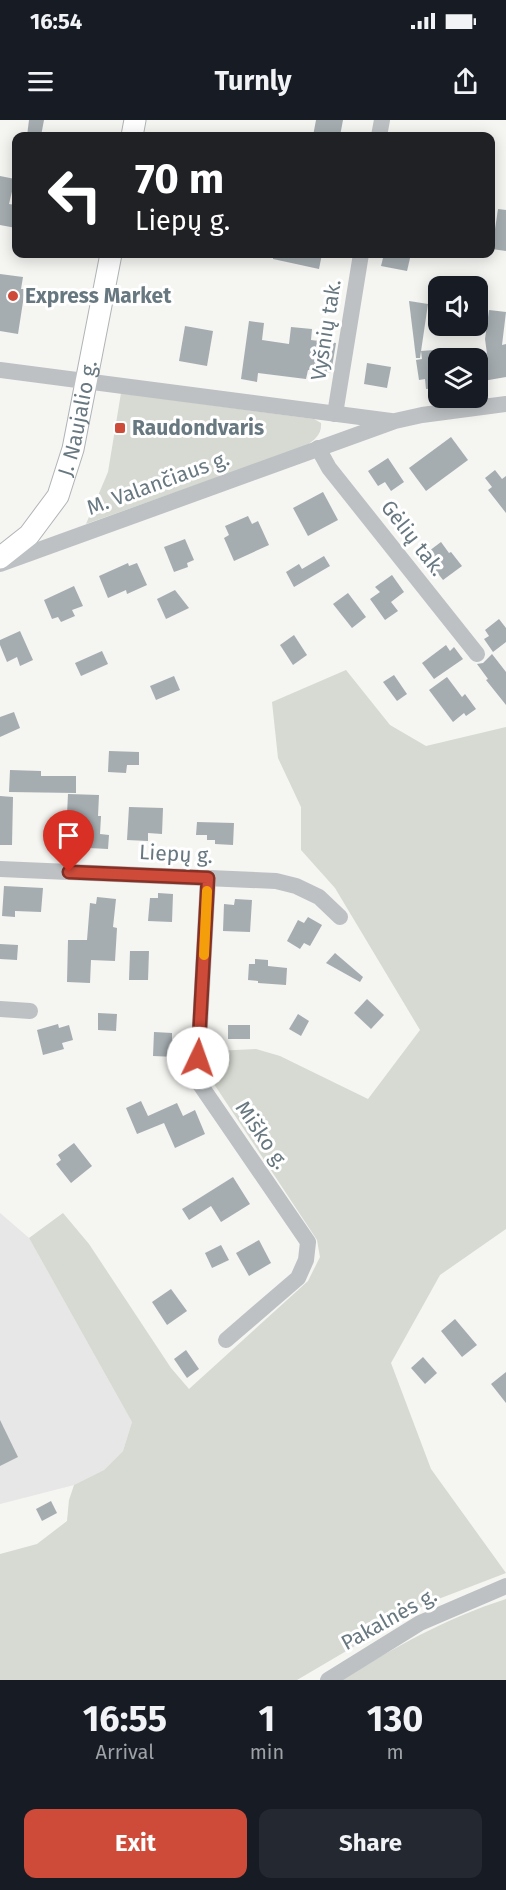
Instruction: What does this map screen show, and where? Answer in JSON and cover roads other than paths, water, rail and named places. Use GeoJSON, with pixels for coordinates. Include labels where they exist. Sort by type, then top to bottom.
{"type":"FeatureCollection","features":[{"type":"Feature","properties":{"kind":"main road","name":"J. Naujalio g."},"geometry":{"type":"LineString","coordinates":[[0,558],[29,535],[58,496],[73,449],[110,258]]}},
{"type":"Feature","properties":{"kind":"street","name":"Vyšnių tak."},"geometry":{"type":"LineString","coordinates":[[335,414],[360,258]]}},
{"type":"Feature","properties":{"kind":"street"},"geometry":{"type":"LineString","coordinates":[[0,370],[395,421]]}},
{"type":"Feature","properties":{"kind":"street","name":"M. Valančiaus g."},"geometry":{"type":"LineString","coordinates":[[0,564],[395,421],[422,415],[506,404]]}},
{"type":"Feature","properties":{"kind":"street","name":"Gėlių tak."},"geometry":{"type":"LineString","coordinates":[[318,448],[329,468],[477,654]]}},
{"type":"Feature","properties":{"kind":"street","name":"Liepų g."},"geometry":{"type":"LineString","coordinates":[[0,869],[276,881],[296,886],[319,897],[340,917]]}},
{"type":"Feature","properties":{"kind":"street","name":"Miško g."},"geometry":{"type":"LineString","coordinates":[[208,878],[197,1080],[308,1242],[306,1260],[298,1278],[226,1340]]}},
{"type":"Feature","properties":{"kind":"street"},"geometry":{"type":"LineString","coordinates":[[0,1010],[30,1011]]}},
{"type":"Feature","properties":{"kind":"street","name":"Pakalnės g."},"geometry":{"type":"LineString","coordinates":[[328,1680],[420,1623],[506,1586]]}},
{"type":"Feature","properties":{"kind":"place","name":"Express Market"},"geometry":{"type":"Point","coordinates":[13,296]}},
{"type":"Feature","properties":{"kind":"place","name":"Raudondvaris"},"geometry":{"type":"Point","coordinates":[120,428]}}]}
